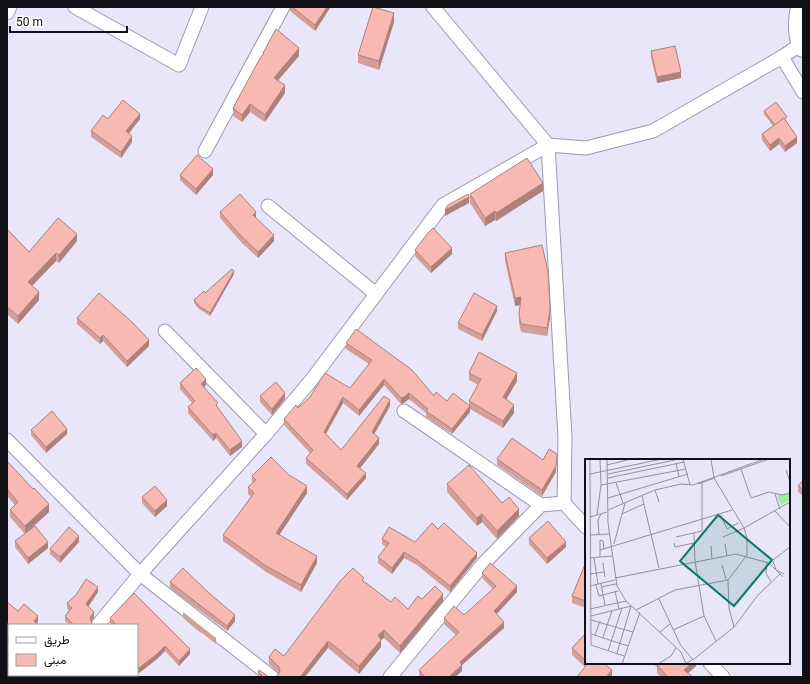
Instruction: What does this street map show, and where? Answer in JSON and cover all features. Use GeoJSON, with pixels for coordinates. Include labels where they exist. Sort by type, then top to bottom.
{"type":"FeatureCollection","features":[{"type":"Feature","properties":{"kind":"main road"},"geometry":{"type":"LineString","coordinates":[[800,7],[797,24],[802,44]]}},
{"type":"Feature","properties":{"kind":"street"},"geometry":{"type":"LineString","coordinates":[[7,13],[10,7]]}},
{"type":"Feature","properties":{"kind":"street"},"geometry":{"type":"LineString","coordinates":[[75,7],[179,65],[202,7]]}},
{"type":"Feature","properties":{"kind":"street"},"geometry":{"type":"LineString","coordinates":[[205,151],[283,7]]}},
{"type":"Feature","properties":{"kind":"street"},"geometry":{"type":"LineString","coordinates":[[434,7],[548,145],[565,437],[564,503],[585,526]]}},
{"type":"Feature","properties":{"kind":"street"},"geometry":{"type":"LineString","coordinates":[[99,624],[140,574],[266,434],[313,378],[443,205],[548,145],[586,148],[653,131],[802,44]]}},
{"type":"Feature","properties":{"kind":"street"},"geometry":{"type":"LineString","coordinates":[[782,57],[803,92]]}},
{"type":"Feature","properties":{"kind":"street"},"geometry":{"type":"LineString","coordinates":[[268,206],[376,294]]}},
{"type":"Feature","properties":{"kind":"street"},"geometry":{"type":"LineString","coordinates":[[165,331],[266,434]]}},
{"type":"Feature","properties":{"kind":"street"},"geometry":{"type":"LineString","coordinates":[[404,411],[541,504],[564,503]]}},
{"type":"Feature","properties":{"kind":"street"},"geometry":{"type":"LineString","coordinates":[[7,440],[140,574],[272,677]]}},
{"type":"Feature","properties":{"kind":"street"},"geometry":{"type":"LineString","coordinates":[[390,677],[484,563],[541,504]]}},
{"type":"Feature","properties":{"kind":"street"},"geometry":{"type":"LineString","coordinates":[[711,664],[723,677]]}},
{"type":"Feature","properties":{"kind":"building"},"geometry":{"type":"Polygon","coordinates":[[[292,7],[327,7],[315,25],[292,7]]]}},
{"type":"Feature","properties":{"kind":"building"},"geometry":{"type":"Polygon","coordinates":[[[373,7],[394,13],[379,61],[358,55],[373,7]]]}},
{"type":"Feature","properties":{"kind":"building"},"geometry":{"type":"Polygon","coordinates":[[[276,29],[299,48],[274,78],[285,85],[265,115],[250,104],[242,115],[233,108],[276,29]]]}},
{"type":"Feature","properties":{"kind":"building"},"geometry":{"type":"Polygon","coordinates":[[[675,46],[681,72],[657,77],[651,51],[675,46]]]}},
{"type":"Feature","properties":{"kind":"building"},"geometry":{"type":"Polygon","coordinates":[[[123,100],[140,114],[126,131],[132,136],[121,152],[91,131],[103,115],[108,119],[123,100]]]}},
{"type":"Feature","properties":{"kind":"building"},"geometry":{"type":"Polygon","coordinates":[[[776,102],[787,117],[775,125],[764,111],[776,102]]]}},
{"type":"Feature","properties":{"kind":"building"},"geometry":{"type":"Polygon","coordinates":[[[784,118],[797,137],[785,146],[779,138],[770,145],[762,134],[784,118]]]}},
{"type":"Feature","properties":{"kind":"building"},"geometry":{"type":"Polygon","coordinates":[[[197,155],[213,169],[196,189],[180,175],[197,155]]]}},
{"type":"Feature","properties":{"kind":"building"},"geometry":{"type":"Polygon","coordinates":[[[527,158],[543,183],[496,213],[495,211],[485,218],[470,194],[527,158]]]}},
{"type":"Feature","properties":{"kind":"building"},"geometry":{"type":"Polygon","coordinates":[[[240,194],[256,212],[253,215],[274,235],[258,252],[241,236],[220,212],[240,194]]]}},
{"type":"Feature","properties":{"kind":"building"},"geometry":{"type":"Polygon","coordinates":[[[468,194],[469,197],[445,210],[448,205],[468,194]]]}},
{"type":"Feature","properties":{"kind":"building"},"geometry":{"type":"Polygon","coordinates":[[[58,218],[77,234],[59,255],[56,253],[28,282],[39,292],[18,316],[7,307],[7,229],[29,252],[58,218]]]}},
{"type":"Feature","properties":{"kind":"building"},"geometry":{"type":"Polygon","coordinates":[[[433,228],[452,248],[431,267],[415,250],[433,228]]]}},
{"type":"Feature","properties":{"kind":"building"},"geometry":{"type":"Polygon","coordinates":[[[542,245],[548,272],[550,309],[547,328],[521,324],[519,315],[521,297],[515,298],[505,253],[542,245]]]}},
{"type":"Feature","properties":{"kind":"building"},"geometry":{"type":"Polygon","coordinates":[[[232,269],[234,271],[210,313],[199,306],[194,300],[204,291],[205,293],[232,269]]]}},
{"type":"Feature","properties":{"kind":"building"},"geometry":{"type":"Polygon","coordinates":[[[99,293],[133,323],[149,340],[127,361],[103,335],[100,338],[77,318],[99,293]]]}},
{"type":"Feature","properties":{"kind":"building"},"geometry":{"type":"Polygon","coordinates":[[[474,293],[497,306],[482,335],[458,323],[474,293]]]}},
{"type":"Feature","properties":{"kind":"building"},"geometry":{"type":"Polygon","coordinates":[[[356,329],[412,370],[434,396],[436,392],[447,401],[453,393],[470,406],[452,429],[426,411],[428,409],[409,393],[401,398],[384,379],[359,410],[343,397],[324,432],[341,450],[384,396],[390,400],[372,432],[379,438],[357,466],[366,473],[347,494],[306,458],[313,450],[284,419],[296,405],[298,408],[310,397],[325,373],[350,388],[372,360],[346,343],[356,329]]]}},
{"type":"Feature","properties":{"kind":"building"},"geometry":{"type":"Polygon","coordinates":[[[479,352],[517,373],[503,397],[514,405],[503,421],[469,401],[481,379],[469,373],[479,352]]]}},
{"type":"Feature","properties":{"kind":"building"},"geometry":{"type":"Polygon","coordinates":[[[196,368],[206,379],[201,384],[218,403],[216,405],[242,441],[230,450],[216,433],[213,435],[188,407],[195,401],[180,383],[196,368]]]}},
{"type":"Feature","properties":{"kind":"building"},"geometry":{"type":"Polygon","coordinates":[[[276,382],[285,393],[272,409],[260,396],[276,382]]]}},
{"type":"Feature","properties":{"kind":"building"},"geometry":{"type":"Polygon","coordinates":[[[52,411],[67,429],[46,447],[31,430],[52,411]]]}},
{"type":"Feature","properties":{"kind":"building"},"geometry":{"type":"Polygon","coordinates":[[[512,438],[543,460],[549,449],[557,454],[556,466],[542,490],[497,459],[512,438]]]}},
{"type":"Feature","properties":{"kind":"building"},"geometry":{"type":"Polygon","coordinates":[[[271,457],[289,475],[307,486],[276,533],[317,556],[301,585],[266,566],[223,535],[254,493],[248,487],[256,480],[252,476],[271,457]]]}},
{"type":"Feature","properties":{"kind":"building"},"geometry":{"type":"Polygon","coordinates":[[[7,461],[49,504],[25,526],[10,510],[18,502],[7,489],[7,461]]]}},
{"type":"Feature","properties":{"kind":"building"},"geometry":{"type":"Polygon","coordinates":[[[469,465],[502,503],[509,497],[519,509],[497,531],[482,514],[477,518],[447,484],[469,465]]]}},
{"type":"Feature","properties":{"kind":"building"},"geometry":{"type":"Polygon","coordinates":[[[803,480],[803,490],[798,486],[803,480]]]}},
{"type":"Feature","properties":{"kind":"building"},"geometry":{"type":"Polygon","coordinates":[[[155,486],[167,500],[155,511],[142,497],[155,486]]]}},
{"type":"Feature","properties":{"kind":"building"},"geometry":{"type":"Polygon","coordinates":[[[548,521],[566,542],[547,558],[529,538],[548,521]]]}},
{"type":"Feature","properties":{"kind":"building"},"geometry":{"type":"Polygon","coordinates":[[[432,523],[438,529],[444,523],[477,553],[450,586],[417,560],[404,552],[392,568],[378,557],[389,543],[382,539],[389,527],[415,542],[432,523]]]}},
{"type":"Feature","properties":{"kind":"building"},"geometry":{"type":"Polygon","coordinates":[[[35,526],[48,542],[28,558],[15,541],[35,526]]]}},
{"type":"Feature","properties":{"kind":"building"},"geometry":{"type":"Polygon","coordinates":[[[69,527],[79,536],[60,557],[50,549],[69,527]]]}},
{"type":"Feature","properties":{"kind":"building"},"geometry":{"type":"Polygon","coordinates":[[[490,563],[517,586],[494,611],[504,622],[460,662],[462,665],[449,677],[425,677],[419,670],[459,632],[444,618],[454,606],[464,615],[496,586],[482,573],[490,563]]]}},
{"type":"Feature","properties":{"kind":"building"},"geometry":{"type":"Polygon","coordinates":[[[585,564],[585,601],[572,596],[585,564]]]}},
{"type":"Feature","properties":{"kind":"building"},"geometry":{"type":"Polygon","coordinates":[[[183,568],[235,615],[227,626],[170,582],[183,568]]]}},
{"type":"Feature","properties":{"kind":"building"},"geometry":{"type":"Polygon","coordinates":[[[353,568],[364,578],[362,580],[391,602],[395,597],[408,609],[418,596],[422,599],[435,586],[443,594],[400,646],[384,630],[378,635],[381,640],[359,666],[328,641],[300,677],[275,677],[280,671],[279,667],[269,657],[275,649],[284,656],[341,580],[353,568]]]}},
{"type":"Feature","properties":{"kind":"building"},"geometry":{"type":"Polygon","coordinates":[[[86,579],[98,587],[86,604],[94,612],[90,618],[92,624],[73,624],[65,616],[72,608],[67,603],[76,595],[86,579]]]}},
{"type":"Feature","properties":{"kind":"building"},"geometry":{"type":"Polygon","coordinates":[[[134,593],[190,649],[179,661],[165,646],[139,668],[138,624],[114,624],[115,623],[110,618],[134,593]]]}},
{"type":"Feature","properties":{"kind":"building"},"geometry":{"type":"Polygon","coordinates":[[[7,602],[18,611],[24,604],[38,616],[34,621],[38,624],[8,624],[8,642],[7,602]]]}},
{"type":"Feature","properties":{"kind":"building"},"geometry":{"type":"Polygon","coordinates":[[[585,634],[585,660],[572,648],[585,634]]]}},
{"type":"Feature","properties":{"kind":"building"},"geometry":{"type":"Polygon","coordinates":[[[587,664],[604,664],[612,670],[606,677],[577,677],[587,664]]]}},
{"type":"Feature","properties":{"kind":"building"},"geometry":{"type":"Polygon","coordinates":[[[691,664],[684,670],[693,677],[668,677],[657,665],[691,664]]]}},
{"type":"Feature","properties":{"kind":"building"},"geometry":{"type":"Polygon","coordinates":[[[259,670],[269,677],[260,677],[262,675],[258,672],[259,670]]]}},
{"type":"Feature","properties":{"kind":"building"},"geometry":{"type":"Polygon","coordinates":[[[67,676],[103,676],[102,677],[66,677],[67,676]]]}}]}
